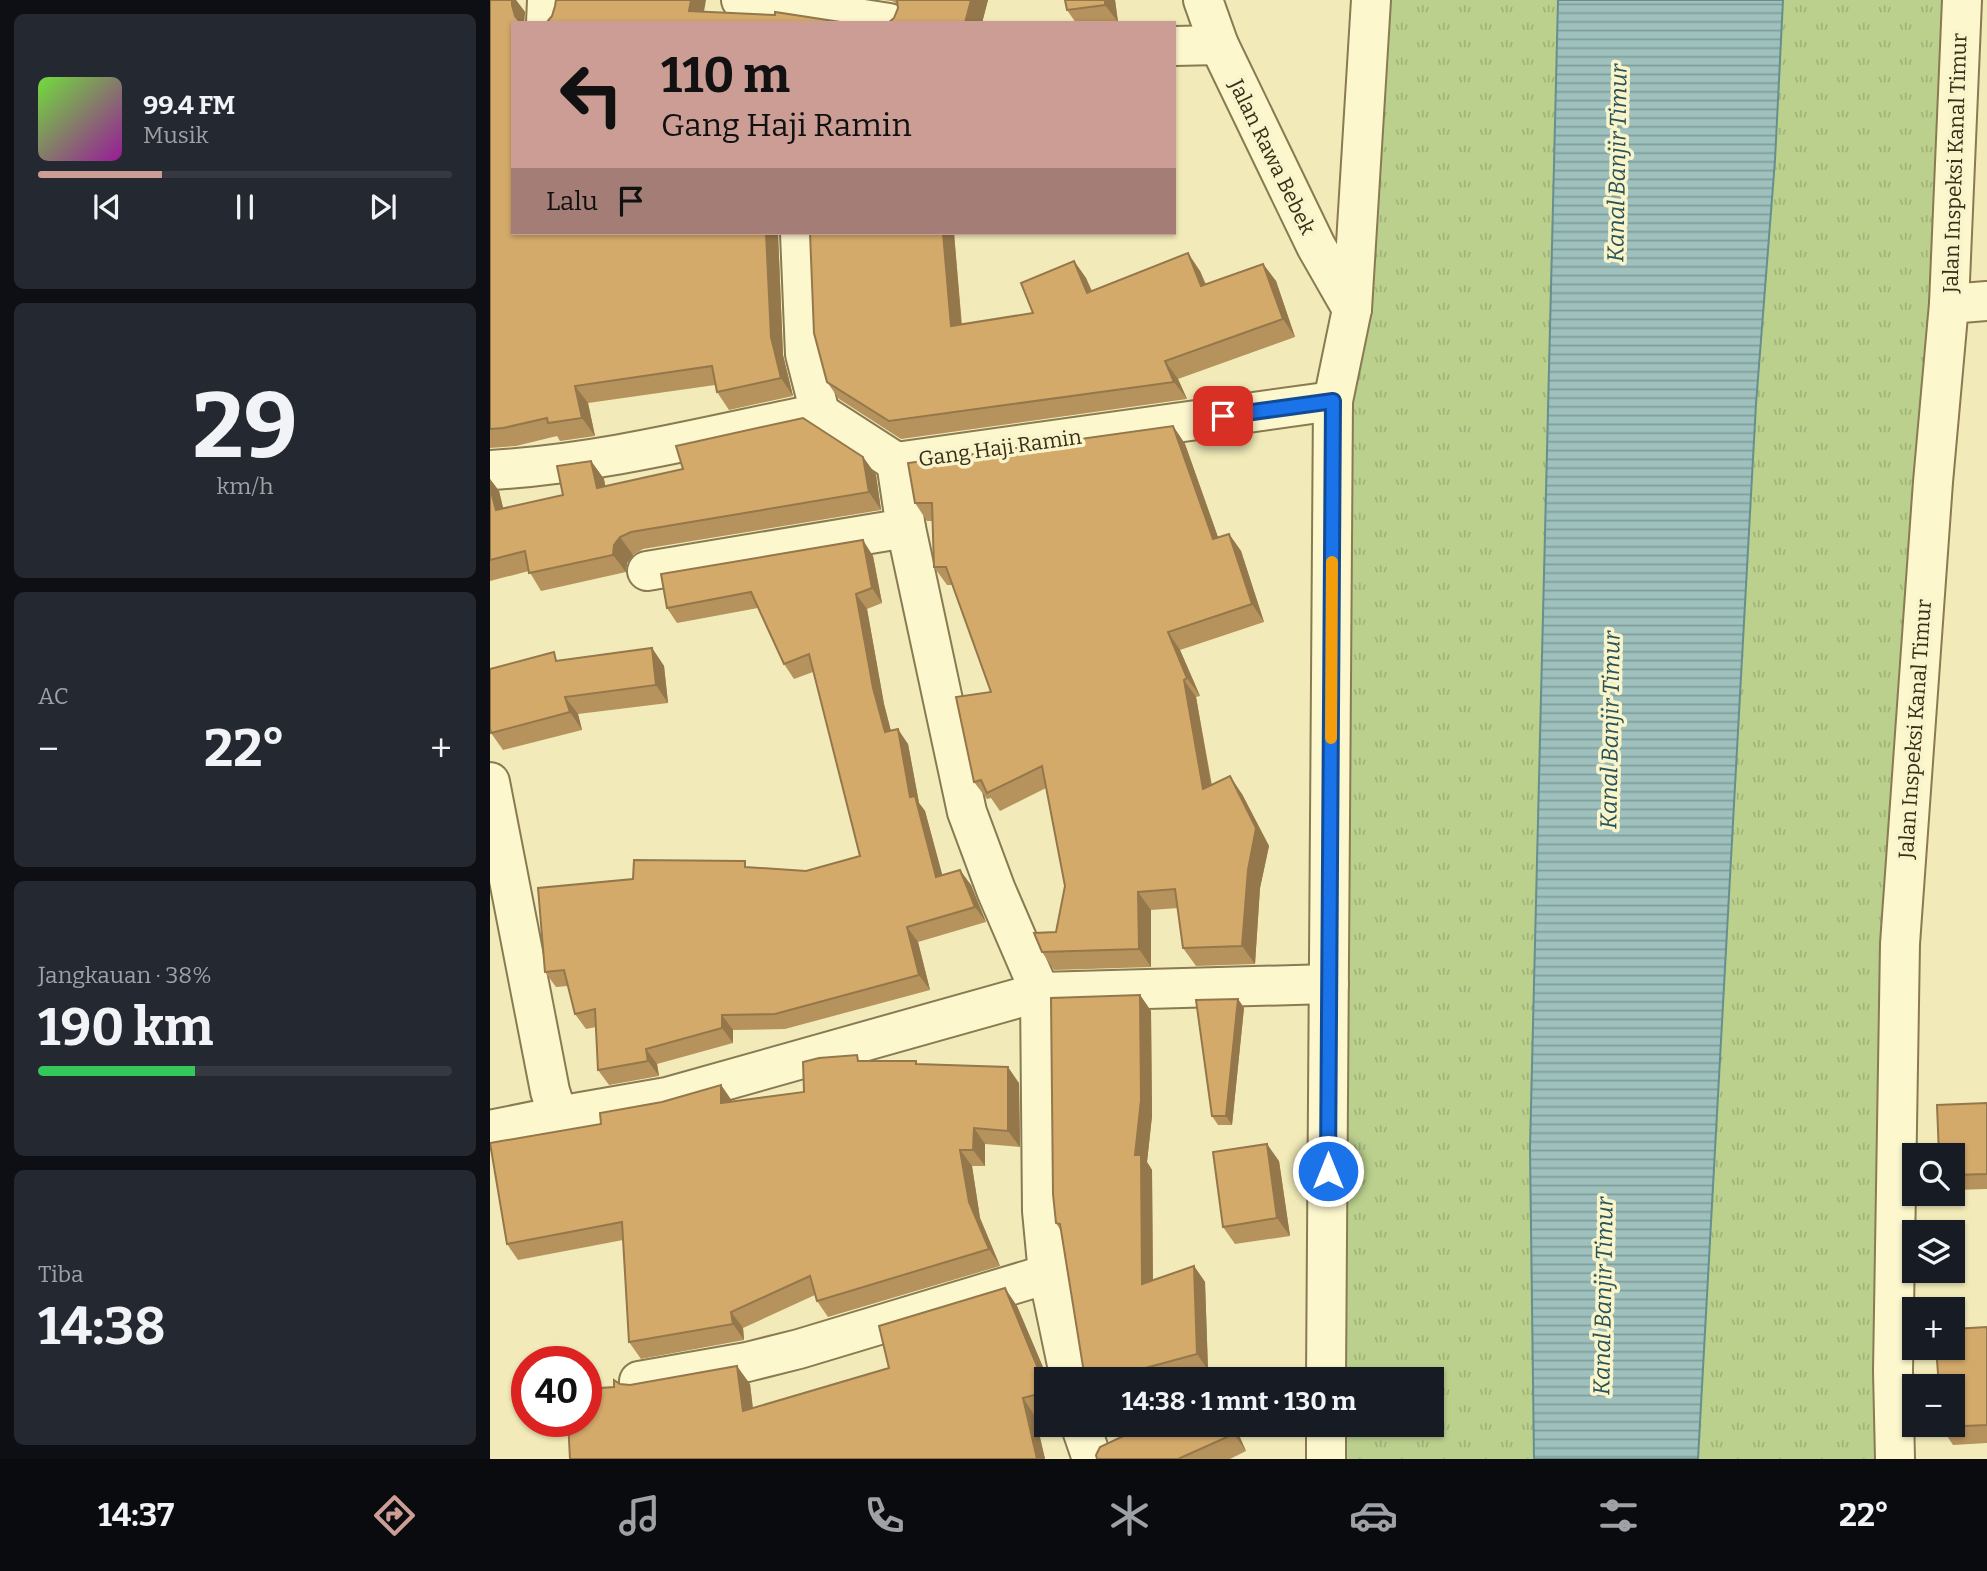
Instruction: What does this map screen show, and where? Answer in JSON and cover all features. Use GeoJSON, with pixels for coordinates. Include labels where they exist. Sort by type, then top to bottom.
{"type":"FeatureCollection","features":[{"type":"Feature","properties":{"kind":"street"},"geometry":{"type":"LineString","coordinates":[[546,21],[547,0]]}},
{"type":"Feature","properties":{"kind":"street"},"geometry":{"type":"LineString","coordinates":[[741,0],[790,15],[864,21]]}},
{"type":"Feature","properties":{"kind":"street","name":"Jalan Rawa Bebek"},"geometry":{"type":"LineString","coordinates":[[1203,0],[1219,45],[1315,246],[1352,309]]}},
{"type":"Feature","properties":{"kind":"street"},"geometry":{"type":"LineString","coordinates":[[1326,1367],[1333,401],[1352,309],[1371,0]]}},
{"type":"Feature","properties":{"kind":"street","name":"Jalan Inspeksi Kanal Timur"},"geometry":{"type":"LineString","coordinates":[[1895,1459],[1892,1371],[1900,944],[1932,496],[1949,304],[1962,0]]}},
{"type":"Feature","properties":{"kind":"street"},"geometry":{"type":"LineString","coordinates":[[1176,47],[1219,45]]}},
{"type":"Feature","properties":{"kind":"street"},"geometry":{"type":"LineString","coordinates":[[490,470],[590,460],[820,413],[805,354],[800,235]]}},
{"type":"Feature","properties":{"kind":"street"},"geometry":{"type":"LineString","coordinates":[[1949,304],[1987,301]]}},
{"type":"Feature","properties":{"kind":"street","name":"Gang Haji Ramin"},"geometry":{"type":"LineString","coordinates":[[820,413],[896,462],[1333,401]]}},
{"type":"Feature","properties":{"kind":"street"},"geometry":{"type":"LineString","coordinates":[[896,462],[906,528],[967,812],[996,890],[1041,992],[1042,1211],[1048,1274],[1067,1367]]}},
{"type":"Feature","properties":{"kind":"street"},"geometry":{"type":"LineString","coordinates":[[647,571],[906,528]]}},
{"type":"Feature","properties":{"kind":"street"},"geometry":{"type":"LineString","coordinates":[[490,782],[550,1091],[558,1116]]}},
{"type":"Feature","properties":{"kind":"street"},"geometry":{"type":"LineString","coordinates":[[490,1130],[667,1097],[1041,992],[1329,985]]}},
{"type":"Feature","properties":{"kind":"street"},"geometry":{"type":"LineString","coordinates":[[639,1381],[747,1362],[799,1349],[1048,1274]]}},
{"type":"Feature","properties":{"kind":"street"},"geometry":{"type":"LineString","coordinates":[[1084,1437],[1092,1459]]}},
{"type":"Feature","properties":{"kind":"street"},"geometry":{"type":"LineString","coordinates":[[1326,1437],[1326,1459]]}},
{"type":"Feature","properties":{"kind":"green space"},"geometry":{"type":"Polygon","coordinates":[[[1371,0],[1559,0],[1538,1459],[1326,1459],[1326,1437],[1444,1437],[1444,1367],[1327,1367],[1333,401],[1371,0]]]}},
{"type":"Feature","properties":{"kind":"green space"},"geometry":{"type":"Polygon","coordinates":[[[1779,0],[1959,0],[1909,1143],[1902,1143],[1902,1206],[1906,1206],[1905,1220],[1902,1220],[1903,1283],[1895,1459],[1698,1459],[1779,0]]]}},
{"type":"Feature","properties":{"kind":"water","name":"Kanal Banjir Timur"},"geometry":{"type":"Polygon","coordinates":[[[1558,0],[1783,0],[1775,160],[1756,404],[1698,1459],[1534,1459],[1530,1148],[1558,0]]]}},
{"type":"Feature","properties":{"kind":"building"},"geometry":{"type":"Polygon","coordinates":[[[490,0],[512,0],[515,16],[519,21],[511,21],[511,235],[766,235],[771,337],[781,378],[717,392],[712,366],[575,386],[582,418],[548,423],[547,418],[490,429],[490,0]]]}},
{"type":"Feature","properties":{"kind":"building"},"geometry":{"type":"Polygon","coordinates":[[[556,0],[691,0],[689,11],[775,15],[775,12],[834,21],[548,21],[552,16],[556,0]]]}},
{"type":"Feature","properties":{"kind":"building"},"geometry":{"type":"Polygon","coordinates":[[[897,0],[971,0],[966,21],[890,21],[898,8],[897,0]]]}},
{"type":"Feature","properties":{"kind":"building"},"geometry":{"type":"Polygon","coordinates":[[[1065,0],[1105,0],[1105,5],[1067,10],[1065,0]]]}},
{"type":"Feature","properties":{"kind":"building"},"geometry":{"type":"Polygon","coordinates":[[[810,235],[943,235],[951,326],[1033,313],[1021,283],[1074,261],[1087,293],[1188,253],[1201,286],[1263,264],[1283,319],[1165,361],[1174,382],[889,421],[827,382],[814,333],[810,235]]]}},
{"type":"Feature","properties":{"kind":"building"},"geometry":{"type":"Polygon","coordinates":[[[803,418],[863,457],[869,492],[631,532],[620,537],[614,545],[613,555],[529,573],[525,551],[490,560],[490,488],[496,510],[563,495],[557,466],[591,461],[597,488],[683,469],[676,446],[803,418]]]}},
{"type":"Feature","properties":{"kind":"building"},"geometry":{"type":"Polygon","coordinates":[[[1173,426],[1213,539],[1229,534],[1252,604],[1168,632],[1187,678],[1184,680],[1203,789],[1230,776],[1256,828],[1248,870],[1242,946],[1183,948],[1175,889],[1138,892],[1139,949],[1042,952],[1034,933],[1056,932],[1065,886],[1042,766],[987,793],[981,780],[974,782],[956,697],[991,692],[946,567],[934,567],[932,503],[915,503],[908,463],[1173,426]]]}},
{"type":"Feature","properties":{"kind":"building"},"geometry":{"type":"Polygon","coordinates":[[[863,540],[872,588],[856,594],[873,688],[885,732],[898,729],[910,797],[915,796],[936,877],[960,870],[975,907],[907,927],[919,975],[775,1014],[722,1015],[722,1028],[646,1049],[648,1061],[598,1070],[595,1009],[575,1014],[564,970],[545,972],[538,888],[633,879],[634,860],[745,861],[745,867],[806,871],[860,856],[809,654],[784,664],[751,592],[667,608],[661,574],[863,540]]]}},
{"type":"Feature","properties":{"kind":"building"},"geometry":{"type":"Polygon","coordinates":[[[652,648],[656,685],[565,697],[570,712],[491,733],[490,669],[554,652],[556,661],[652,648]]]}},
{"type":"Feature","properties":{"kind":"building"},"geometry":{"type":"Polygon","coordinates":[[[1140,995],[1141,1100],[1135,1155],[1141,1155],[1142,1284],[1194,1266],[1197,1354],[1149,1367],[1083,1367],[1053,1194],[1051,998],[1140,995]]]}},
{"type":"Feature","properties":{"kind":"building"},"geometry":{"type":"Polygon","coordinates":[[[1238,999],[1226,1116],[1212,1116],[1196,1000],[1238,999]]]}},
{"type":"Feature","properties":{"kind":"building"},"geometry":{"type":"Polygon","coordinates":[[[857,1055],[858,1061],[916,1061],[916,1064],[1008,1067],[1008,1131],[974,1128],[973,1150],[960,1150],[969,1202],[989,1249],[817,1301],[810,1276],[731,1312],[733,1324],[629,1342],[622,1222],[507,1244],[490,1143],[601,1124],[600,1113],[662,1102],[721,1085],[721,1103],[804,1092],[803,1062],[857,1055]]]}},
{"type":"Feature","properties":{"kind":"building"},"geometry":{"type":"Polygon","coordinates":[[[1987,1103],[1987,1174],[1965,1175],[1965,1143],[1939,1143],[1937,1105],[1987,1103]]]}},
{"type":"Feature","properties":{"kind":"building"},"geometry":{"type":"Polygon","coordinates":[[[1267,1144],[1277,1218],[1223,1227],[1213,1152],[1267,1144]]]}},
{"type":"Feature","properties":{"kind":"building"},"geometry":{"type":"Polygon","coordinates":[[[1005,1288],[1037,1367],[1034,1367],[1034,1395],[1023,1398],[1037,1459],[570,1459],[569,1437],[602,1437],[602,1388],[614,1387],[614,1380],[630,1385],[737,1366],[743,1411],[889,1368],[879,1326],[1005,1288]]]}},
{"type":"Feature","properties":{"kind":"building"},"geometry":{"type":"Polygon","coordinates":[[[1987,1327],[1987,1425],[1965,1426],[1965,1374],[1938,1374],[1937,1360],[1965,1360],[1965,1328],[1987,1327]]]}},
{"type":"Feature","properties":{"kind":"building"},"geometry":{"type":"Polygon","coordinates":[[[1121,1437],[1227,1437],[1178,1459],[1097,1459],[1100,1447],[1121,1437]]]}},
{"type":"Feature","properties":{"kind":"slow traffic"},"geometry":{"type":"LineString","coordinates":[[1331,738],[1332,562]]}},
{"type":"Feature","properties":{"kind":"route"},"geometry":{"type":"LineString","coordinates":[[1223,416],[1333,401],[1328,1171]]}}]}
